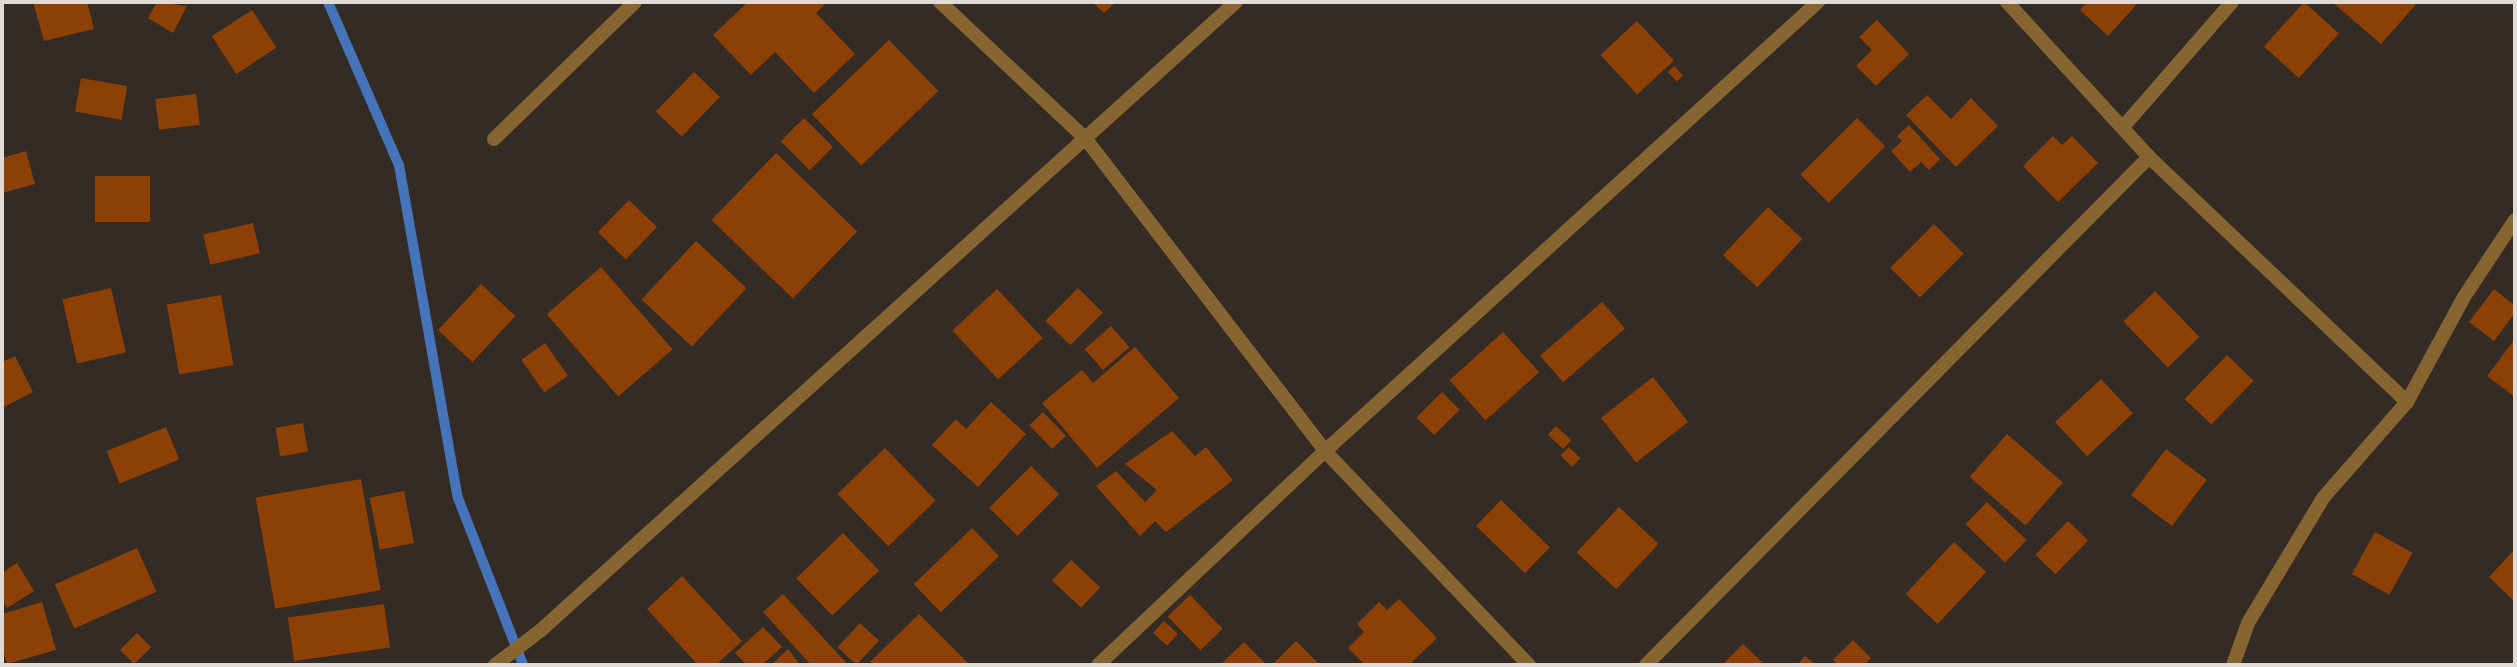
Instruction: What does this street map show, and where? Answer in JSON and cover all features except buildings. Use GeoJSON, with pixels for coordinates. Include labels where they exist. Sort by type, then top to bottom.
{"type":"FeatureCollection","features":[{"type":"Feature","properties":{"kind":"street"},"geometry":{"type":"LineString","coordinates":[[495,139],[635,2]]}},
{"type":"Feature","properties":{"kind":"street"},"geometry":{"type":"LineString","coordinates":[[940,2],[1084,138],[1325,451],[1529,665]]}},
{"type":"Feature","properties":{"kind":"street"},"geometry":{"type":"LineString","coordinates":[[495,665],[540,631],[1236,2]]}},
{"type":"Feature","properties":{"kind":"street"},"geometry":{"type":"LineString","coordinates":[[1097,665],[1325,451],[1818,2]]}},
{"type":"Feature","properties":{"kind":"street"},"geometry":{"type":"LineString","coordinates":[[2007,2],[2149,157],[2407,402]]}},
{"type":"Feature","properties":{"kind":"street"},"geometry":{"type":"LineString","coordinates":[[2123,127],[2232,2]]}},
{"type":"Feature","properties":{"kind":"street"},"geometry":{"type":"LineString","coordinates":[[1646,665],[2149,157]]}},
{"type":"Feature","properties":{"kind":"street"},"geometry":{"type":"LineString","coordinates":[[2234,665],[2248,623],[2323,498],[2407,402],[2464,297],[2515,220]]}},
{"type":"Feature","properties":{"kind":"waterway"},"geometry":{"type":"LineString","coordinates":[[328,2],[399,165],[458,498],[523,665]]}}]}
